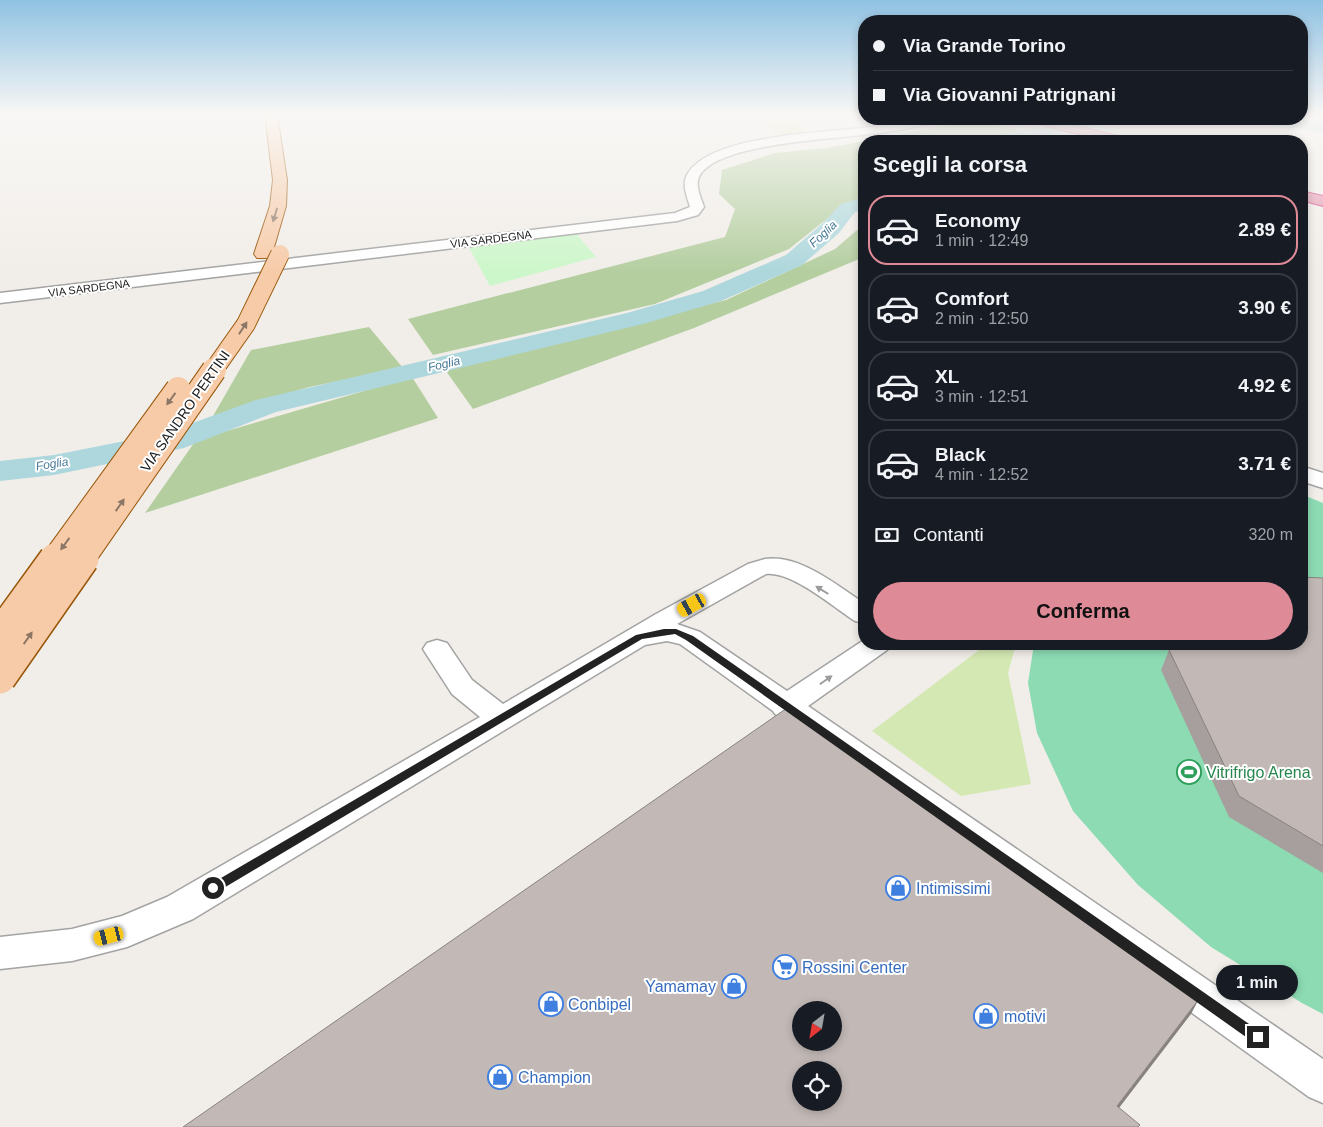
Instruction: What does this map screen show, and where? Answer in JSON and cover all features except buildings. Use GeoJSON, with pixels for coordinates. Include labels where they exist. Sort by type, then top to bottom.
{"type":"FeatureCollection","features":[{"type":"Feature","properties":{"kind":"highway"},"geometry":{"type":"LineString","coordinates":[[1308,191],[1323,194]]}},
{"type":"Feature","properties":{"kind":"highway"},"geometry":{"type":"LineString","coordinates":[[1308,197],[1323,201]]}},
{"type":"Feature","properties":{"kind":"main road","name":"VIA SANDRO PERTINI"},"geometry":{"type":"LineString","coordinates":[[0,678],[246,324],[276,248],[280,180],[278,168]]}},
{"type":"Feature","properties":{"kind":"main road"},"geometry":{"type":"LineString","coordinates":[[289,221],[293,204]]}},
{"type":"Feature","properties":{"kind":"main road","name":"VIA SANDRO PERTINI"},"geometry":{"type":"LineString","coordinates":[[0,634],[226,324],[276,248]]}},
{"type":"Feature","properties":{"kind":"street","name":"VIA SARDEGNA"},"geometry":{"type":"LineString","coordinates":[[0,298],[677,217],[693,212],[697,207],[691,186],[693,174],[699,168]]}},
{"type":"Feature","properties":{"kind":"street"},"geometry":{"type":"LineString","coordinates":[[1308,476],[1323,481]]}},
{"type":"Feature","properties":{"kind":"street"},"geometry":{"type":"LineString","coordinates":[[0,953],[72,945],[127,932],[180,908],[665,620],[757,569],[768,566],[779,567],[796,574],[858,611]]}},
{"type":"Feature","properties":{"kind":"street"},"geometry":{"type":"LineString","coordinates":[[639,637],[664,632],[676,632],[690,638],[785,707],[1323,1083]]}},
{"type":"Feature","properties":{"kind":"street"},"geometry":{"type":"LineString","coordinates":[[437,649],[462,687],[502,718]]}},
{"type":"Feature","properties":{"kind":"street"},"geometry":{"type":"LineString","coordinates":[[785,707],[868,650]]}},
{"type":"Feature","properties":{"kind":"green space"},"geometry":{"type":"Polygon","coordinates":[[[730,168],[858,168],[858,199],[833,214],[789,249],[655,304],[433,355],[408,319],[725,237],[735,209],[719,194],[722,170],[730,168]]]}},
{"type":"Feature","properties":{"kind":"green space"},"geometry":{"type":"Polygon","coordinates":[[[858,229],[858,260],[694,328],[473,409],[446,371],[726,300],[835,249],[858,229]]]}},
{"type":"Feature","properties":{"kind":"green space"},"geometry":{"type":"Polygon","coordinates":[[[575,232],[596,257],[490,286],[468,246],[575,232]]]}},
{"type":"Feature","properties":{"kind":"green space"},"geometry":{"type":"Polygon","coordinates":[[[369,327],[403,368],[309,387],[213,416],[251,350],[369,327]]]}},
{"type":"Feature","properties":{"kind":"green space"},"geometry":{"type":"Polygon","coordinates":[[[412,377],[438,418],[145,513],[196,440],[412,377]]]}},
{"type":"Feature","properties":{"kind":"green space","name":"Vitrifrigo Arena"},"geometry":{"type":"Polygon","coordinates":[[[1308,497],[1323,503],[1323,1014],[1211,947],[1138,885],[1073,811],[1037,733],[1028,683],[1033,650],[1308,650],[1308,497]]]}},
{"type":"Feature","properties":{"kind":"green space"},"geometry":{"type":"Polygon","coordinates":[[[979,650],[1014,650],[1008,673],[1031,784],[961,796],[872,731],[979,650]]]}},
{"type":"Feature","properties":{"kind":"waterway","name":"Foglia"},"geometry":{"type":"LineString","coordinates":[[0,471],[54,465],[173,441],[266,406],[634,319],[712,296],[794,260],[831,228],[848,208],[858,205]]}},
{"type":"Feature","properties":{"kind":"place","name":"Vitrifrigo Arena"},"geometry":{"type":"Point","coordinates":[1189,772]}},
{"type":"Feature","properties":{"kind":"place","name":"Intimissimi"},"geometry":{"type":"Point","coordinates":[898,888]}},
{"type":"Feature","properties":{"kind":"place","name":"Rossini Center"},"geometry":{"type":"Point","coordinates":[785,967]}},
{"type":"Feature","properties":{"kind":"place","name":"Yamamay"},"geometry":{"type":"Point","coordinates":[734,986]}},
{"type":"Feature","properties":{"kind":"place","name":"Conbipel"},"geometry":{"type":"Point","coordinates":[551,1004]}},
{"type":"Feature","properties":{"kind":"place","name":"motivi"},"geometry":{"type":"Point","coordinates":[986,1016]}},
{"type":"Feature","properties":{"kind":"place","name":"Champion"},"geometry":{"type":"Point","coordinates":[500,1077]}},
{"type":"Feature","properties":{"kind":"route"},"geometry":{"type":"LineString","coordinates":[[213,888],[639,637],[664,632],[676,632],[690,638],[737,673],[1258,1037]]}}]}
